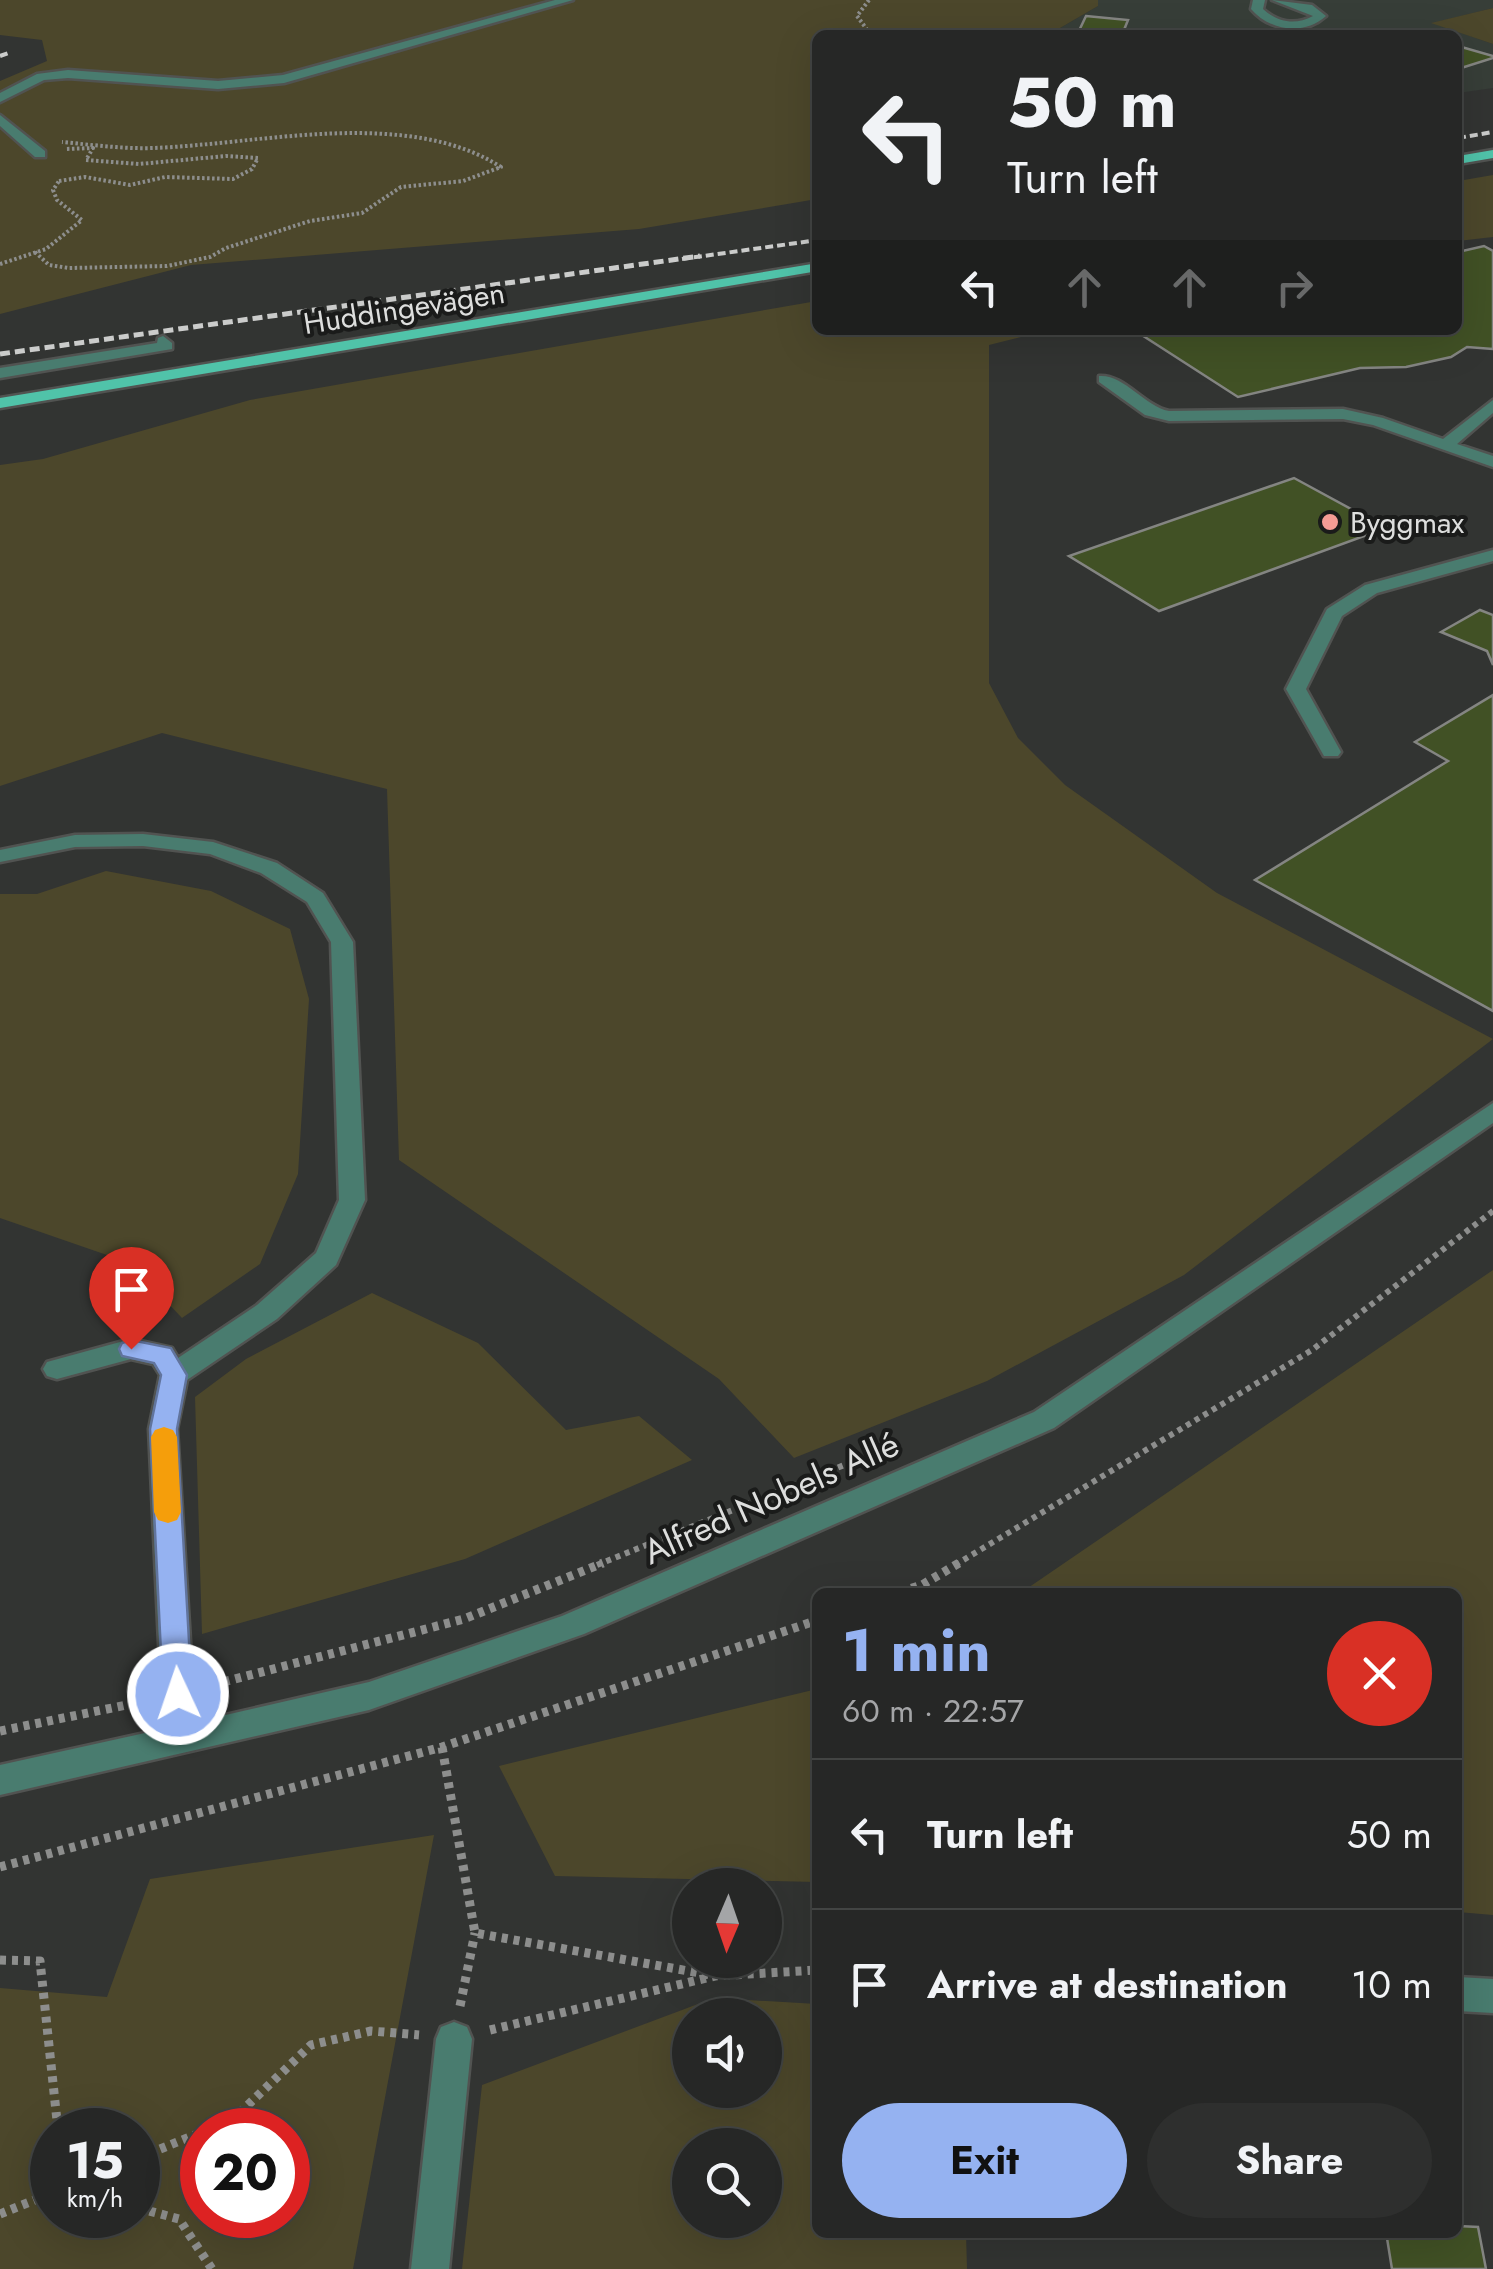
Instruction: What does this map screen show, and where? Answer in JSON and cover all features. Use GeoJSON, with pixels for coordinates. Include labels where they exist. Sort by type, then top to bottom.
{"type":"FeatureCollection","features":[{"type":"Feature","properties":{"kind":"main road"},"geometry":{"type":"LineString","coordinates":[[1462,159],[1493,154]]}},
{"type":"Feature","properties":{"kind":"main road","name":"Huddingevägen"},"geometry":{"type":"LineString","coordinates":[[0,403],[812,268]]}},
{"type":"Feature","properties":{"kind":"street"},"geometry":{"type":"LineString","coordinates":[[0,98],[41,76],[68,74],[218,85],[284,78],[567,0]]}},
{"type":"Feature","properties":{"kind":"street"},"geometry":{"type":"LineString","coordinates":[[1259,0],[1257,9],[1261,16],[1273,22],[1311,24],[1320,16],[1308,7],[1278,0]]}},
{"type":"Feature","properties":{"kind":"street"},"geometry":{"type":"LineString","coordinates":[[0,119],[43,156]]}},
{"type":"Feature","properties":{"kind":"street"},"geometry":{"type":"LineString","coordinates":[[0,373],[168,346],[163,341]]}},
{"type":"Feature","properties":{"kind":"street"},"geometry":{"type":"LineString","coordinates":[[1106,380],[1151,412],[1169,416],[1343,414],[1493,462]]}},
{"type":"Feature","properties":{"kind":"street"},"geometry":{"type":"LineString","coordinates":[[1446,445],[1493,405]]}},
{"type":"Feature","properties":{"kind":"street"},"geometry":{"type":"LineString","coordinates":[[1331,752],[1296,689],[1334,613],[1371,589],[1493,554]]}},
{"type":"Feature","properties":{"kind":"street"},"geometry":{"type":"LineString","coordinates":[[0,856],[75,841],[143,840],[213,848],[269,868],[315,898],[342,942],[352,1200],[327,1258],[266,1312],[174,1375]]}},
{"type":"Feature","properties":{"kind":"street","name":"Alfred Nobels Allé"},"geometry":{"type":"LineString","coordinates":[[0,1780],[369,1696],[574,1625],[1044,1420],[1493,1110]]}},
{"type":"Feature","properties":{"kind":"street"},"geometry":{"type":"LineString","coordinates":[[57,1368],[131,1349],[162,1355],[174,1375],[164,1429],[180,1739]]}},
{"type":"Feature","properties":{"kind":"street"},"geometry":{"type":"LineString","coordinates":[[1462,1994],[1493,1996]]}},
{"type":"Feature","properties":{"kind":"street"},"geometry":{"type":"LineString","coordinates":[[430,2269],[454,2038]]}},
{"type":"Feature","properties":{"kind":"path"},"geometry":{"type":"LineString","coordinates":[[867,30],[857,16],[870,0]]}},
{"type":"Feature","properties":{"kind":"path"},"geometry":{"type":"LineString","coordinates":[[21,138],[155,148],[397,135],[482,152],[500,167],[463,180],[400,186],[362,213],[310,220],[210,257],[167,266],[49,266],[36,252]]}},
{"type":"Feature","properties":{"kind":"path"},"geometry":{"type":"LineString","coordinates":[[43,156],[73,148],[93,148],[86,160],[113,164],[168,163],[228,155],[258,158],[252,168],[233,179],[165,177],[130,184],[86,177],[59,182]]}},
{"type":"Feature","properties":{"kind":"path"},"geometry":{"type":"LineString","coordinates":[[0,264],[36,252],[75,230],[82,220],[57,200],[53,190],[59,182],[61,163],[43,156]]}},
{"type":"Feature","properties":{"kind":"path"},"geometry":{"type":"LineString","coordinates":[[913,1588],[1312,1350],[1493,1211]]}},
{"type":"Feature","properties":{"kind":"path"},"geometry":{"type":"LineString","coordinates":[[0,1731],[178,1694],[464,1619],[878,1451]]}},
{"type":"Feature","properties":{"kind":"path"},"geometry":{"type":"LineString","coordinates":[[0,1867],[442,1747],[812,1622]]}},
{"type":"Feature","properties":{"kind":"path"},"geometry":{"type":"LineString","coordinates":[[442,1747],[475,1934],[454,2038]]}},
{"type":"Feature","properties":{"kind":"path"},"geometry":{"type":"LineString","coordinates":[[475,1934],[672,1968]]}},
{"type":"Feature","properties":{"kind":"path"},"geometry":{"type":"LineString","coordinates":[[0,1960],[40,1961],[56,2108]]}},
{"type":"Feature","properties":{"kind":"path"},"geometry":{"type":"LineString","coordinates":[[782,1972],[812,1970]]}},
{"type":"Feature","properties":{"kind":"path"},"geometry":{"type":"LineString","coordinates":[[245,2108],[311,2045],[371,2031],[454,2038],[707,1978]]}},
{"type":"Feature","properties":{"kind":"path"},"geometry":{"type":"LineString","coordinates":[[0,2214],[30,2202]]}},
{"type":"Feature","properties":{"kind":"path"},"geometry":{"type":"LineString","coordinates":[[160,2214],[179,2219],[212,2269]]}},
{"type":"Feature","properties":{"kind":"shaded area"},"geometry":{"type":"Polygon","coordinates":[[[0,0],[1098,0],[1098,6],[1057,30],[812,30],[812,200],[639,229],[191,265],[0,314],[0,81],[47,61],[42,40],[0,35],[0,0]]]}},
{"type":"Feature","properties":{"kind":"shaded area"},"geometry":{"type":"Polygon","coordinates":[[[1098,0],[1493,0],[1493,8],[1433,23],[1453,30],[1057,30],[1098,6],[1098,0]]]}},
{"type":"Feature","properties":{"kind":"shaded area"},"geometry":{"type":"Polygon","coordinates":[[[1493,8],[1493,44],[1462,34],[1462,30],[1431,23],[1493,8]]]}},
{"type":"Feature","properties":{"kind":"shaded area"},"geometry":{"type":"Polygon","coordinates":[[[1462,33],[1493,44],[1493,88],[1462,92],[1462,33]]]}},
{"type":"Feature","properties":{"kind":"shaded area"},"geometry":{"type":"Polygon","coordinates":[[[1493,175],[1493,237],[1462,241],[1462,180],[1493,175]]]}},
{"type":"Feature","properties":{"kind":"shaded area"},"geometry":{"type":"Polygon","coordinates":[[[812,302],[812,335],[1029,335],[989,345],[989,683],[1018,738],[1065,785],[1217,893],[1493,1039],[1184,1275],[987,1381],[794,1458],[719,1379],[399,1160],[387,789],[162,733],[0,786],[0,465],[43,459],[250,400],[812,302]]]}},
{"type":"Feature","properties":{"kind":"shaded area"},"geometry":{"type":"Polygon","coordinates":[[[106,871],[211,891],[290,929],[309,999],[298,1174],[260,1264],[182,1318],[130,1263],[0,1218],[0,894],[37,894],[106,871]]]}},
{"type":"Feature","properties":{"kind":"shaded area"},"geometry":{"type":"Polygon","coordinates":[[[1493,1270],[1493,1915],[1462,1912],[1462,1588],[1028,1588],[1493,1270]]]}},
{"type":"Feature","properties":{"kind":"shaded area"},"geometry":{"type":"Polygon","coordinates":[[[372,1293],[478,1343],[566,1430],[639,1416],[692,1460],[465,1559],[202,1634],[195,1397],[246,1359],[372,1293]]]}},
{"type":"Feature","properties":{"kind":"shaded area"},"geometry":{"type":"Polygon","coordinates":[[[812,1690],[812,1882],[782,1881],[782,1868],[672,1868],[672,1879],[555,1876],[499,1766],[812,1690]]]}},
{"type":"Feature","properties":{"kind":"shaded area"},"geometry":{"type":"Polygon","coordinates":[[[434,1835],[353,2269],[0,2269],[0,1988],[107,1997],[150,1879],[434,1835]]]}},
{"type":"Feature","properties":{"kind":"shaded area"},"geometry":{"type":"Polygon","coordinates":[[[782,2002],[812,2004],[812,2238],[966,2238],[967,2269],[462,2269],[482,2085],[672,2014],[672,2108],[782,2108],[782,2002]]]}},
{"type":"Feature","properties":{"kind":"building"},"geometry":{"type":"Polygon","coordinates":[[[1086,16],[1128,20],[1124,30],[1079,30],[1086,16]]]}},
{"type":"Feature","properties":{"kind":"building"},"geometry":{"type":"Polygon","coordinates":[[[1462,47],[1493,56],[1462,68],[1462,47]]]}},
{"type":"Feature","properties":{"kind":"building"},"geometry":{"type":"Polygon","coordinates":[[[1484,246],[1493,251],[1493,349],[1467,347],[1451,357],[1406,367],[1360,368],[1238,397],[1142,335],[1462,335],[1462,251],[1484,246]]]}},
{"type":"Feature","properties":{"kind":"building"},"geometry":{"type":"Polygon","coordinates":[[[1294,478],[1386,528],[1159,611],[1069,556],[1294,478]]]}},
{"type":"Feature","properties":{"kind":"building"},"geometry":{"type":"Polygon","coordinates":[[[1480,610],[1493,615],[1493,665],[1487,651],[1441,632],[1480,610]]]}},
{"type":"Feature","properties":{"kind":"building"},"geometry":{"type":"Polygon","coordinates":[[[1493,695],[1493,1011],[1255,880],[1448,761],[1415,742],[1493,695]]]}},
{"type":"Feature","properties":{"kind":"building"},"geometry":{"type":"Polygon","coordinates":[[[1462,2226],[1478,2227],[1486,2269],[1392,2269],[1387,2238],[1462,2238],[1462,2226]]]}},
{"type":"Feature","properties":{"kind":"railway"},"geometry":{"type":"LineString","coordinates":[[0,56],[11,52]]}},
{"type":"Feature","properties":{"kind":"railway"},"geometry":{"type":"LineString","coordinates":[[1462,137],[1493,132]]}},
{"type":"Feature","properties":{"kind":"railway"},"geometry":{"type":"LineString","coordinates":[[682,259],[812,241]]}},
{"type":"Feature","properties":{"kind":"railway"},"geometry":{"type":"LineString","coordinates":[[0,354],[700,256]]}},
{"type":"Feature","properties":{"kind":"slow traffic"},"geometry":{"type":"LineString","coordinates":[[164,1437],[168,1512]]}},
{"type":"Feature","properties":{"kind":"place","name":"Byggmax"},"geometry":{"type":"Point","coordinates":[1330,522]}},
{"type":"Feature","properties":{"kind":"route"},"geometry":{"type":"LineString","coordinates":[[131,1349],[162,1355],[174,1375],[164,1429],[178,1694]]}}]}
